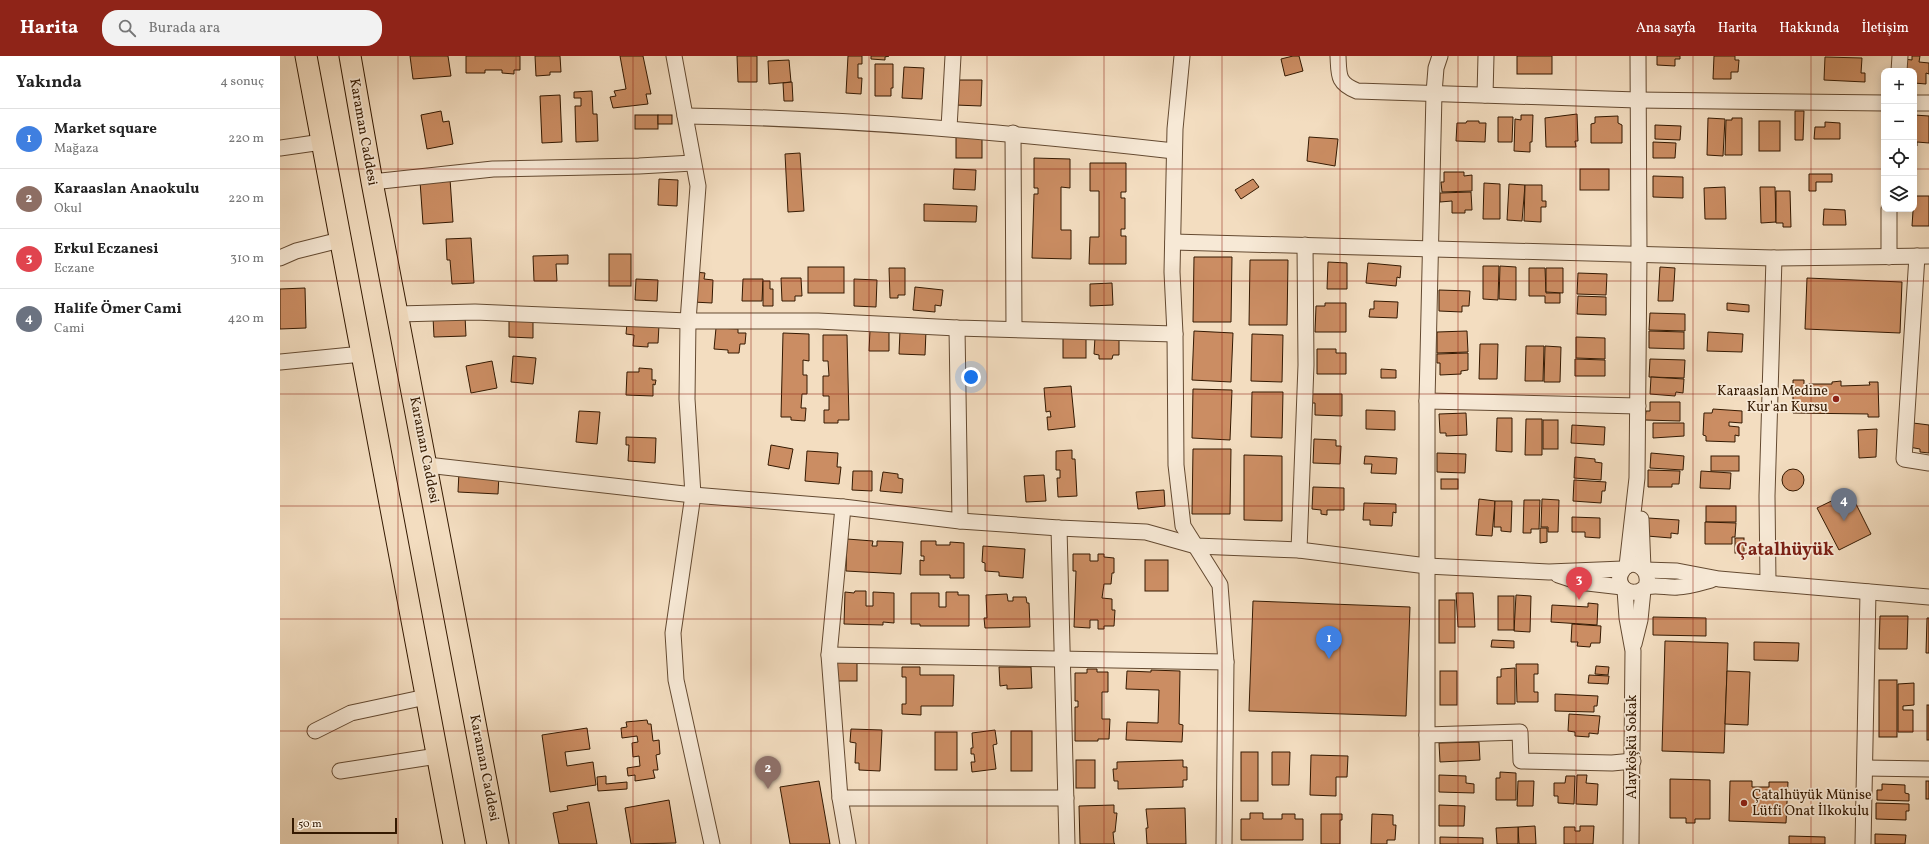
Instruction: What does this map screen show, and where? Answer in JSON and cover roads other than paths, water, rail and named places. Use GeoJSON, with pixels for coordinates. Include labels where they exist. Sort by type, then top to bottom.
{"type":"FeatureCollection","features":[{"type":"Feature","properties":{"kind":"highway"},"geometry":{"type":"LineString","coordinates":[[306,56],[454,844]]}},
{"type":"Feature","properties":{"kind":"highway","name":"Karaman Caddesi"},"geometry":{"type":"LineString","coordinates":[[350,56],[372,182],[498,844]]}},
{"type":"Feature","properties":{"kind":"street"},"geometry":{"type":"LineString","coordinates":[[674,56],[698,186],[688,321],[687,399],[693,495],[673,633],[676,680],[712,844]]}},
{"type":"Feature","properties":{"kind":"street"},"geometry":{"type":"LineString","coordinates":[[949,128],[953,56]]}},
{"type":"Feature","properties":{"kind":"street"},"geometry":{"type":"LineString","coordinates":[[1182,56],[1174,129],[1172,272],[1175,334],[1176,465],[1183,526],[1220,585],[1226,662],[1224,844]]}},
{"type":"Feature","properties":{"kind":"street"},"geometry":{"type":"LineString","coordinates":[[1338,56],[1339,77],[1347,87],[1357,91],[1637,100],[1881,103]]}},
{"type":"Feature","properties":{"kind":"street"},"geometry":{"type":"LineString","coordinates":[[1427,844],[1427,401],[1434,93],[1436,68],[1440,56]]}},
{"type":"Feature","properties":{"kind":"street"},"geometry":{"type":"LineString","coordinates":[[1486,56],[1486,95]]}},
{"type":"Feature","properties":{"kind":"street"},"geometry":{"type":"LineString","coordinates":[[1633,651],[1640,620],[1644,588],[1648,577],[1644,569],[1637,478],[1639,253],[1637,100],[1638,56]]}},
{"type":"Feature","properties":{"kind":"street"},"geometry":{"type":"LineString","coordinates":[[1899,68],[1900,56]]}},
{"type":"Feature","properties":{"kind":"street"},"geometry":{"type":"LineString","coordinates":[[1917,103],[1929,103]]}},
{"type":"Feature","properties":{"kind":"street"},"geometry":{"type":"LineString","coordinates":[[685,116],[750,117],[949,128],[1012,133],[1174,151]]}},
{"type":"Feature","properties":{"kind":"street"},"geometry":{"type":"LineString","coordinates":[[1012,133],[1014,329]]}},
{"type":"Feature","properties":{"kind":"street"},"geometry":{"type":"LineString","coordinates":[[280,148],[322,142]]}},
{"type":"Feature","properties":{"kind":"street"},"geometry":{"type":"LineString","coordinates":[[372,182],[493,170],[694,163]]}},
{"type":"Feature","properties":{"kind":"street"},"geometry":{"type":"LineString","coordinates":[[1889,212],[1889,257]]}},
{"type":"Feature","properties":{"kind":"street"},"geometry":{"type":"LineString","coordinates":[[280,258],[296,251],[340,240]]}},
{"type":"Feature","properties":{"kind":"street"},"geometry":{"type":"LineString","coordinates":[[1173,242],[1639,253],[1774,258],[1923,256],[1904,459],[1929,464]]}},
{"type":"Feature","properties":{"kind":"street"},"geometry":{"type":"LineString","coordinates":[[1299,550],[1306,365],[1305,245]]}},
{"type":"Feature","properties":{"kind":"street"},"geometry":{"type":"LineString","coordinates":[[1768,582],[1767,496],[1774,258]]}},
{"type":"Feature","properties":{"kind":"street"},"geometry":{"type":"LineString","coordinates":[[398,314],[475,312],[688,321],[818,321],[957,328],[1175,334]]}},
{"type":"Feature","properties":{"kind":"street"},"geometry":{"type":"LineString","coordinates":[[957,328],[960,521]]}},
{"type":"Feature","properties":{"kind":"street"},"geometry":{"type":"LineString","coordinates":[[280,362],[362,354]]}},
{"type":"Feature","properties":{"kind":"street"},"geometry":{"type":"LineString","coordinates":[[1427,401],[1638,406]]}},
{"type":"Feature","properties":{"kind":"street"},"geometry":{"type":"LineString","coordinates":[[427,465],[693,495],[843,507],[960,521],[1146,532],[1196,546],[1299,550],[1427,566],[1549,572],[1625,568],[1635,565],[1644,569],[1677,571],[1719,579],[1929,597]]}},
{"type":"Feature","properties":{"kind":"street"},"geometry":{"type":"LineString","coordinates":[[1633,651],[1627,618],[1624,588],[1619,578],[1625,568],[1637,478]]}},
{"type":"Feature","properties":{"kind":"street"},"geometry":{"type":"LineString","coordinates":[[843,507],[830,655],[840,798],[848,844]]}},
{"type":"Feature","properties":{"kind":"street"},"geometry":{"type":"LineString","coordinates":[[1059,528],[1066,844]]}},
{"type":"Feature","properties":{"kind":"street"},"geometry":{"type":"LineString","coordinates":[[1549,572],[1579,582],[1624,588],[1634,593],[1644,588],[1678,587],[1719,579]]}},
{"type":"Feature","properties":{"kind":"street"},"geometry":{"type":"LineString","coordinates":[[1863,844],[1866,768],[1868,592]]}},
{"type":"Feature","properties":{"kind":"street","name":"Alayköşkü Sokak"},"geometry":{"type":"LineString","coordinates":[[1631,844],[1633,651]]}},
{"type":"Feature","properties":{"kind":"street"},"geometry":{"type":"LineString","coordinates":[[830,655],[1226,662]]}},
{"type":"Feature","properties":{"kind":"street"},"geometry":{"type":"LineString","coordinates":[[316,731],[351,713],[426,697]]}},
{"type":"Feature","properties":{"kind":"street"},"geometry":{"type":"LineString","coordinates":[[1427,735],[1520,732],[1521,761],[1612,763],[1632,761]]}},
{"type":"Feature","properties":{"kind":"street"},"geometry":{"type":"LineString","coordinates":[[340,771],[437,756]]}},
{"type":"Feature","properties":{"kind":"street"},"geometry":{"type":"LineString","coordinates":[[1866,768],[1929,769]]}},
{"type":"Feature","properties":{"kind":"street"},"geometry":{"type":"LineString","coordinates":[[840,798],[1066,798]]}},
{"type":"Feature","properties":{"kind":"place","name":"Karaaslan Medine Kur'an Kursu"},"geometry":{"type":"Point","coordinates":[1836,399]}},
{"type":"Feature","properties":{"kind":"place","name":"Halife Ömer Cami"},"geometry":{"type":"Point","coordinates":[1844,521]}},
{"type":"Feature","properties":{"kind":"place","name":"Erkul Eczanesi"},"geometry":{"type":"Point","coordinates":[1579,600]}},
{"type":"Feature","properties":{"kind":"place","name":"Market square"},"geometry":{"type":"Point","coordinates":[1329,659]}},
{"type":"Feature","properties":{"kind":"place","name":"Karaaslan Anaokulu"},"geometry":{"type":"Point","coordinates":[768,789]}},
{"type":"Feature","properties":{"kind":"place","name":"Çatalhüyük Münise Lütfi Onat İlkokulu"},"geometry":{"type":"Point","coordinates":[1744,803]}},
{"type":"Feature","properties":{"kind":"district","name":"Çatalhüyük"},"geometry":{"type":"Point","coordinates":[1785,550]}}]}
